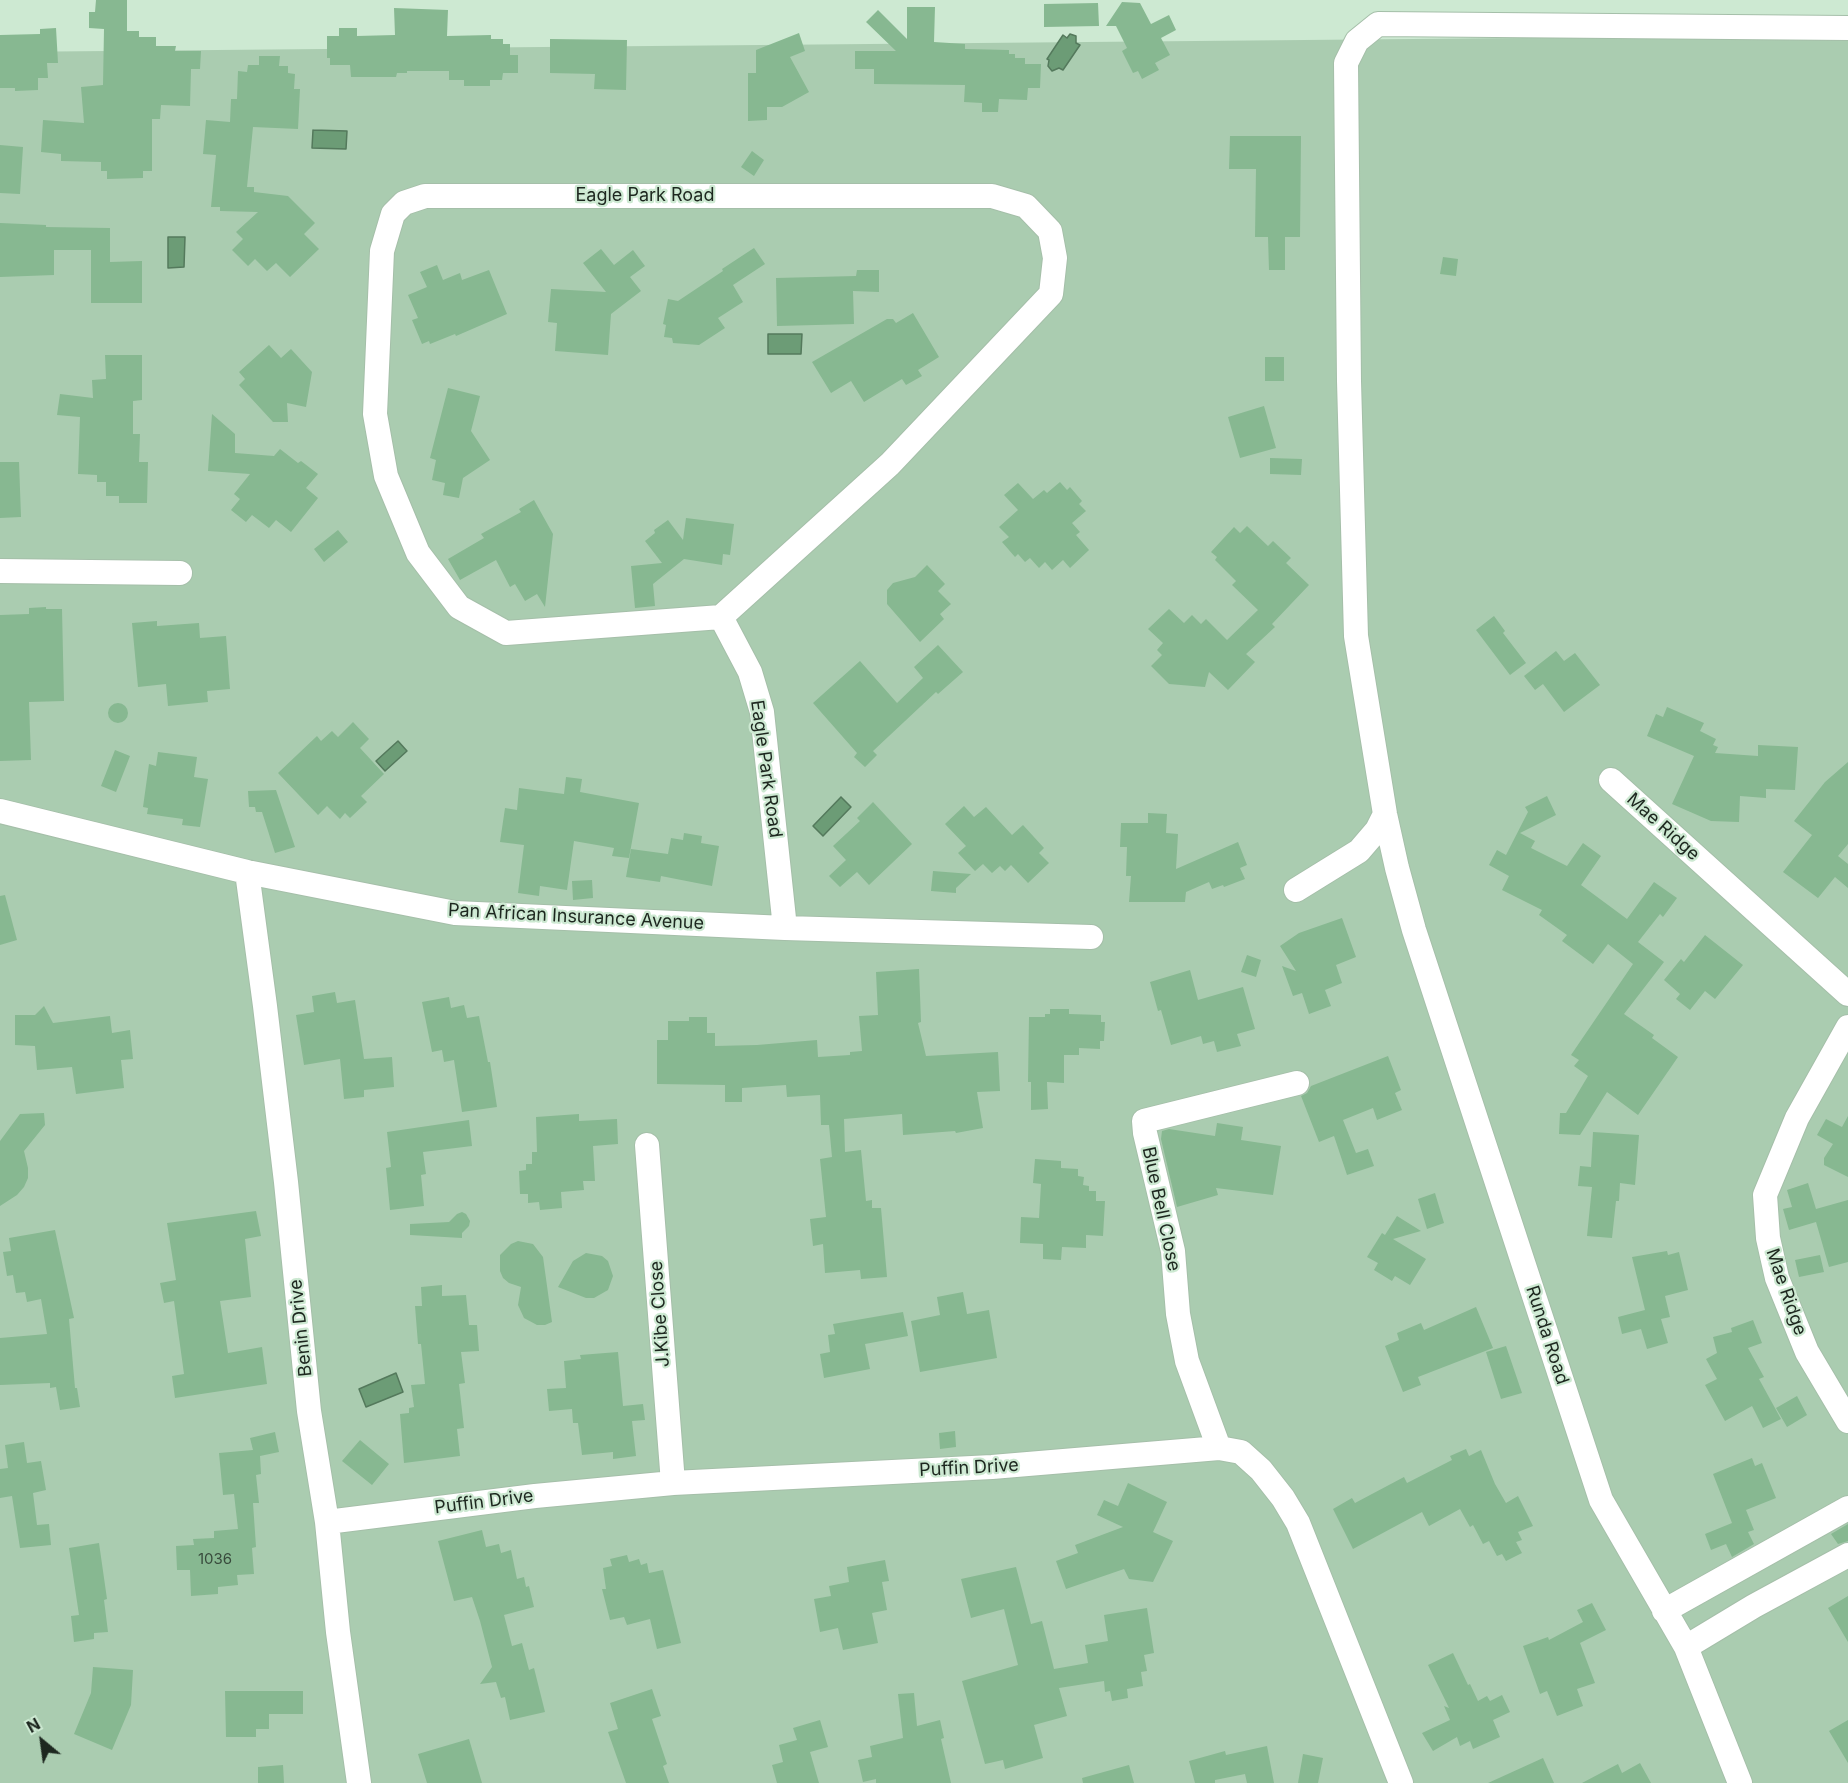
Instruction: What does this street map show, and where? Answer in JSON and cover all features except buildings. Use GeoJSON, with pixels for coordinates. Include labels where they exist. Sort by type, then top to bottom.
{"type":"FeatureCollection","features":[{"type":"Feature","properties":{"kind":"street","name":"Runda Road"},"geometry":{"type":"LineString","coordinates":[[1740,1783],[1686,1647],[1601,1500],[1414,930],[1397,868],[1385,814],[1356,636],[1349,381],[1346,63],[1357,41],[1378,24],[1848,28]]}},
{"type":"Feature","properties":{"kind":"street","name":"Eagle Park Road"},"geometry":{"type":"LineString","coordinates":[[992,195],[1026,206],[1050,231],[1055,258],[1051,294],[890,464],[721,617],[506,633],[459,608],[417,553],[386,476],[375,414],[382,250],[393,214],[404,203],[425,196],[992,195]]}},
{"type":"Feature","properties":{"kind":"street"},"geometry":{"type":"LineString","coordinates":[[0,571],[180,573]]}},
{"type":"Feature","properties":{"kind":"street","name":"Eagle Park Road"},"geometry":{"type":"LineString","coordinates":[[721,617],[750,672],[762,712],[785,928]]}},
{"type":"Feature","properties":{"kind":"street","name":"Mae Ridge"},"geometry":{"type":"LineString","coordinates":[[1611,780],[1848,994]]}},
{"type":"Feature","properties":{"kind":"street","name":"Pan African Insurance Avenue"},"geometry":{"type":"LineString","coordinates":[[0,811],[247,872],[455,912],[785,928],[1091,936]]}},
{"type":"Feature","properties":{"kind":"street"},"geometry":{"type":"LineString","coordinates":[[1296,890],[1359,851],[1377,830],[1385,814]]}},
{"type":"Feature","properties":{"kind":"street","name":"Benin Drive"},"geometry":{"type":"LineString","coordinates":[[247,872],[286,1182],[309,1411],[327,1522],[338,1632],[359,1783]]}},
{"type":"Feature","properties":{"kind":"street","name":"Mae Ridge"},"geometry":{"type":"LineString","coordinates":[[1848,1027],[1797,1118],[1765,1196],[1768,1238],[1777,1278],[1806,1352],[1848,1421]]}},
{"type":"Feature","properties":{"kind":"street","name":"Blue Bell Close"},"geometry":{"type":"LineString","coordinates":[[1219,1448],[1187,1360],[1178,1314],[1173,1251],[1144,1121],[1297,1083]]}},
{"type":"Feature","properties":{"kind":"street","name":"J.Kibe Close"},"geometry":{"type":"LineString","coordinates":[[646,1145],[673,1483]]}},
{"type":"Feature","properties":{"kind":"street","name":"Puffin Drive"},"geometry":{"type":"LineString","coordinates":[[327,1522],[535,1496],[673,1483],[992,1467],[1219,1448],[1241,1452],[1261,1470],[1283,1498],[1298,1523],[1401,1783]]}},
{"type":"Feature","properties":{"kind":"street"},"geometry":{"type":"LineString","coordinates":[[1664,1611],[1848,1508]]}},
{"type":"Feature","properties":{"kind":"street"},"geometry":{"type":"LineString","coordinates":[[1686,1647],[1754,1606],[1848,1556]]}},
{"type":"Feature","properties":{"kind":"shaded area"},"geometry":{"type":"Polygon","coordinates":[[[1070,34],[1076,36],[1076,43],[1080,45],[1063,70],[1059,68],[1052,71],[1047,59],[1063,35],[1067,38],[1070,34]]]}},
{"type":"Feature","properties":{"kind":"shaded area"},"geometry":{"type":"Polygon","coordinates":[[[1848,35],[1848,1783],[0,1783],[0,52],[1848,35]]]}},
{"type":"Feature","properties":{"kind":"shaded area"},"geometry":{"type":"Polygon","coordinates":[[[313,130],[347,131],[346,149],[312,148],[313,130]]]}},
{"type":"Feature","properties":{"kind":"shaded area"},"geometry":{"type":"Polygon","coordinates":[[[168,237],[185,237],[184,267],[168,268],[168,237]]]}},
{"type":"Feature","properties":{"kind":"shaded area"},"geometry":{"type":"Polygon","coordinates":[[[768,334],[802,334],[801,354],[768,354],[768,334]]]}},
{"type":"Feature","properties":{"kind":"shaded area"},"geometry":{"type":"Polygon","coordinates":[[[398,741],[407,751],[385,771],[376,761],[398,741]]]}},
{"type":"Feature","properties":{"kind":"shaded area"},"geometry":{"type":"Polygon","coordinates":[[[841,797],[851,807],[823,836],[813,826],[841,797]]]}},
{"type":"Feature","properties":{"kind":"shaded area"},"geometry":{"type":"Polygon","coordinates":[[[396,1373],[403,1392],[366,1407],[359,1389],[396,1373]]]}}]}
